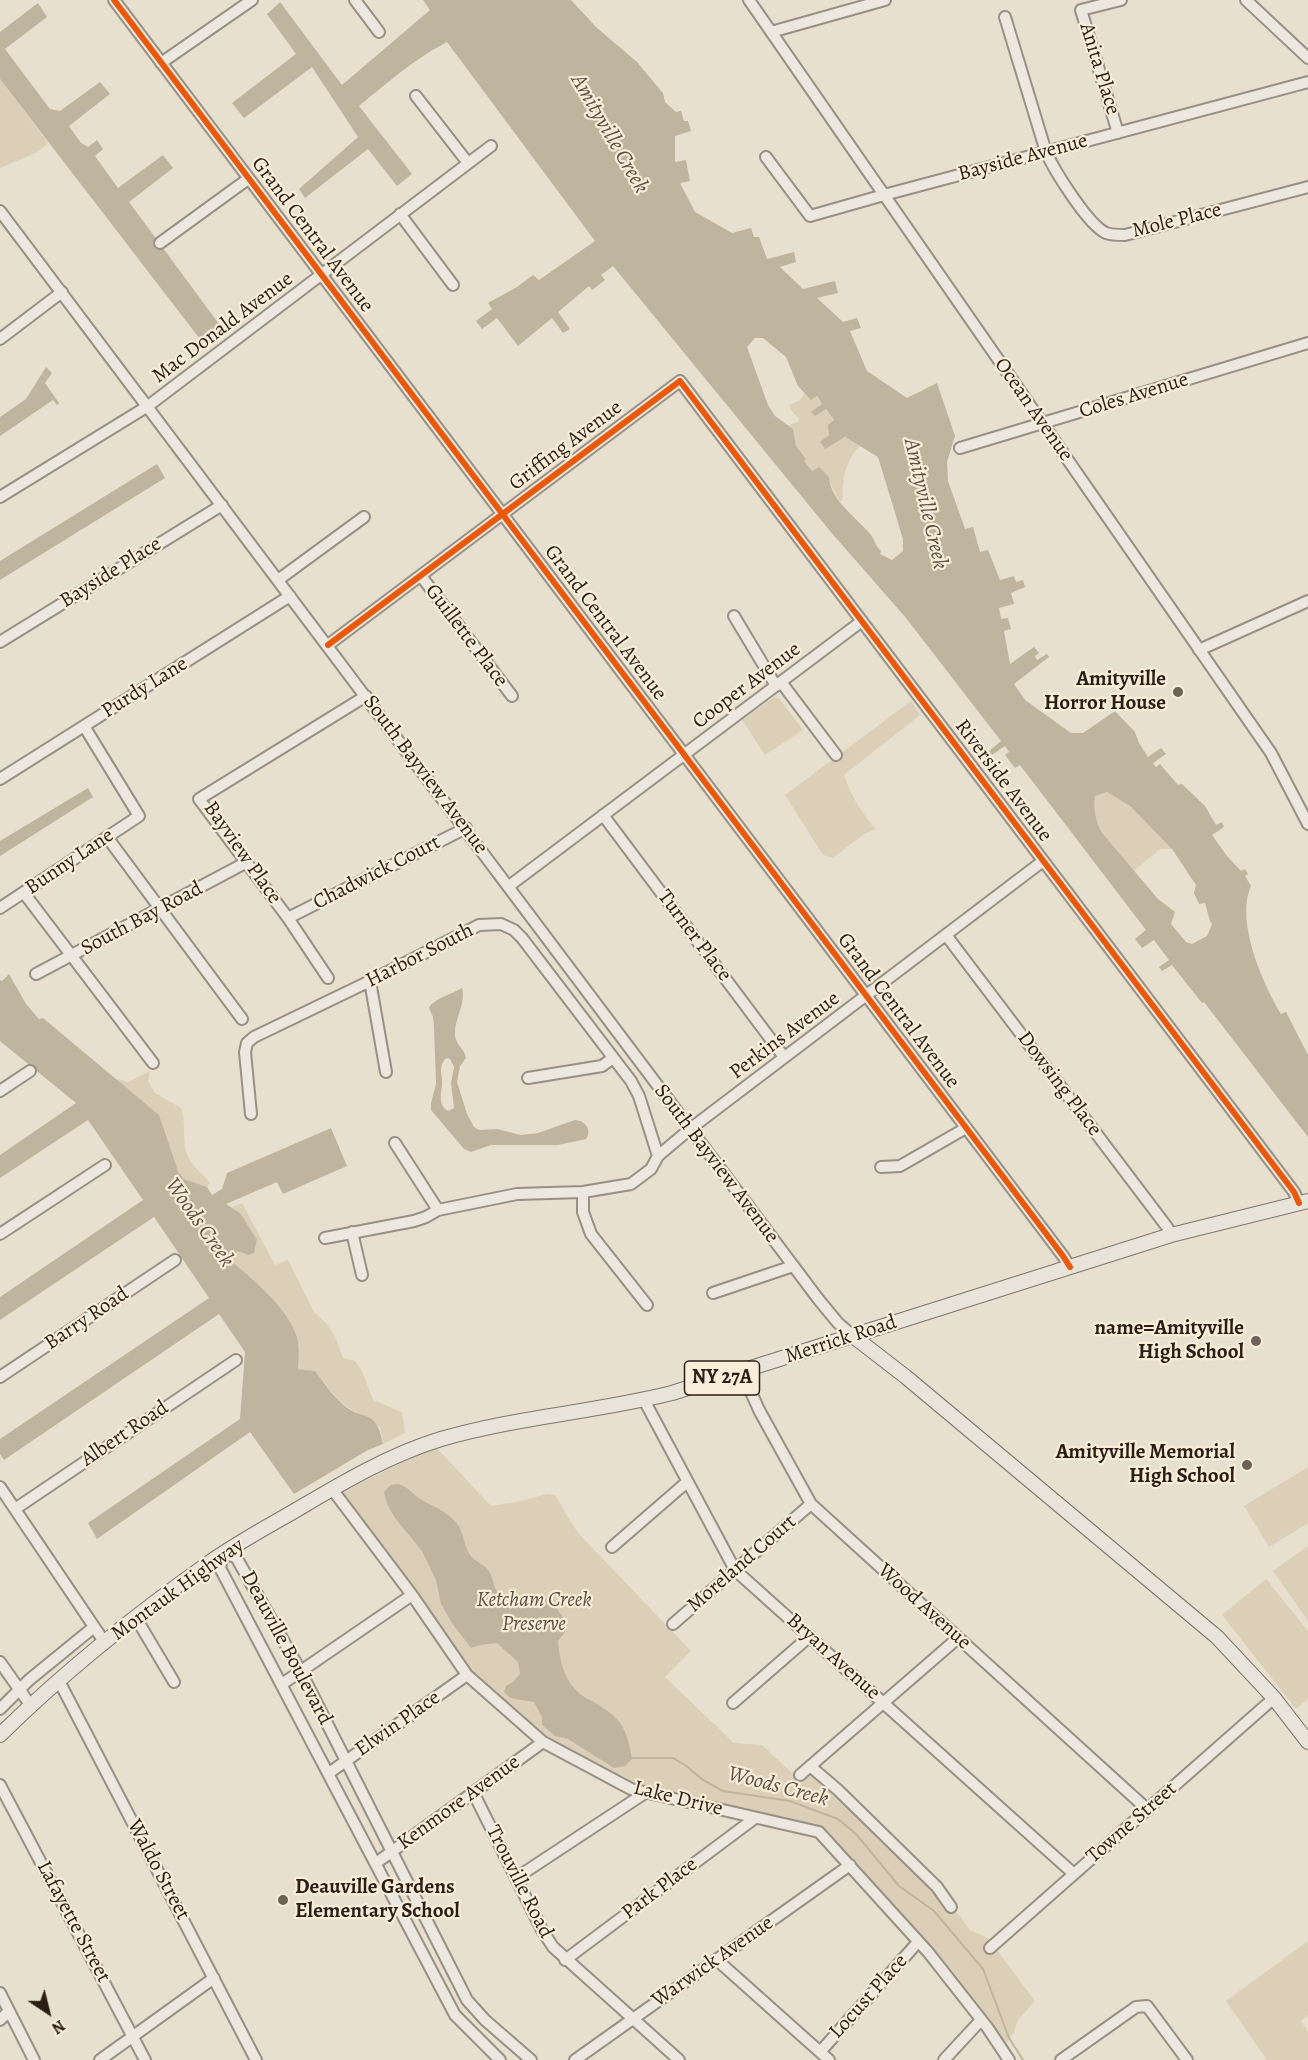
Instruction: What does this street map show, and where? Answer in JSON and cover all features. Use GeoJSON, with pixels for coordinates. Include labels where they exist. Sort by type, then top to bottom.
{"type":"FeatureCollection","features":[{"type":"Feature","properties":{"kind":"main road","name":"Merrick Road"},"geometry":{"type":"LineString","coordinates":[[372,1467],[407,1451],[474,1431],[644,1400],[742,1372],[1171,1235],[1304,1202]]}},
{"type":"Feature","properties":{"kind":"main road"},"geometry":{"type":"LineString","coordinates":[[853,1336],[906,1377],[1217,1637],[1274,1698],[1308,1742]]}},
{"type":"Feature","properties":{"kind":"main road","name":"Montauk Highway"},"geometry":{"type":"LineString","coordinates":[[0,1735],[105,1643],[207,1564],[372,1467]]}},
{"type":"Feature","properties":{"kind":"street","name":"Grand Central Avenue"},"geometry":{"type":"LineString","coordinates":[[114,0],[1070,1267]]}},
{"type":"Feature","properties":{"kind":"street"},"geometry":{"type":"LineString","coordinates":[[355,0],[379,32]]}},
{"type":"Feature","properties":{"kind":"street","name":"Ocean Avenue"},"geometry":{"type":"LineString","coordinates":[[749,0],[1271,753],[1308,824]]}},
{"type":"Feature","properties":{"kind":"street"},"geometry":{"type":"LineString","coordinates":[[771,32],[885,0]]}},
{"type":"Feature","properties":{"kind":"street","name":"Anita Place"},"geometry":{"type":"LineString","coordinates":[[1118,133],[1081,10],[1121,0]]}},
{"type":"Feature","properties":{"kind":"street"},"geometry":{"type":"LineString","coordinates":[[1246,0],[1308,58]]}},
{"type":"Feature","properties":{"kind":"street"},"geometry":{"type":"LineString","coordinates":[[161,63],[247,2]]}},
{"type":"Feature","properties":{"kind":"street","name":"Mole Place"},"geometry":{"type":"LineString","coordinates":[[1005,17],[1052,166],[1095,225],[1107,234],[1125,235],[1308,187]]}},
{"type":"Feature","properties":{"kind":"street","name":"Bayside Avenue"},"geometry":{"type":"LineString","coordinates":[[766,157],[810,216],[1308,82]]}},
{"type":"Feature","properties":{"kind":"street"},"geometry":{"type":"LineString","coordinates":[[416,96],[468,163]]}},
{"type":"Feature","properties":{"kind":"street","name":"Mac Donald Avenue"},"geometry":{"type":"LineString","coordinates":[[0,497],[148,406],[490,147]]}},
{"type":"Feature","properties":{"kind":"street"},"geometry":{"type":"LineString","coordinates":[[160,243],[248,179]]}},
{"type":"Feature","properties":{"kind":"street","name":"South Bayview Avenue"},"geometry":{"type":"LineString","coordinates":[[0,211],[793,1266],[838,1323],[853,1336]]}},
{"type":"Feature","properties":{"kind":"street"},"geometry":{"type":"LineString","coordinates":[[400,214],[453,285]]}},
{"type":"Feature","properties":{"kind":"street"},"geometry":{"type":"LineString","coordinates":[[0,339],[62,292]]}},
{"type":"Feature","properties":{"kind":"street","name":"Coles Avenue"},"geometry":{"type":"LineString","coordinates":[[960,448],[1308,343]]}},
{"type":"Feature","properties":{"kind":"street","name":"Griffing Avenue"},"geometry":{"type":"LineString","coordinates":[[328,645],[680,381]]}},
{"type":"Feature","properties":{"kind":"street","name":"Riverside Avenue"},"geometry":{"type":"LineString","coordinates":[[680,381],[1294,1192],[1304,1202]]}},
{"type":"Feature","properties":{"kind":"street","name":"Bayside Place"},"geometry":{"type":"LineString","coordinates":[[0,642],[222,505]]}},
{"type":"Feature","properties":{"kind":"street"},"geometry":{"type":"LineString","coordinates":[[278,580],[364,517]]}},
{"type":"Feature","properties":{"kind":"street","name":"Guillette Place"},"geometry":{"type":"LineString","coordinates":[[421,576],[512,696]]}},
{"type":"Feature","properties":{"kind":"street","name":"Purdy Lane"},"geometry":{"type":"LineString","coordinates":[[0,779],[290,596]]}},
{"type":"Feature","properties":{"kind":"street"},"geometry":{"type":"LineString","coordinates":[[1199,650],[1308,601]]}},
{"type":"Feature","properties":{"kind":"street"},"geometry":{"type":"LineString","coordinates":[[734,616],[778,684],[836,755]]}},
{"type":"Feature","properties":{"kind":"street","name":"Cooper Avenue"},"geometry":{"type":"LineString","coordinates":[[509,886],[862,621]]}},
{"type":"Feature","properties":{"kind":"street","name":"Bayview Place"},"geometry":{"type":"LineString","coordinates":[[328,978],[288,918],[200,799],[366,696]]}},
{"type":"Feature","properties":{"kind":"street","name":"Bunny Lane"},"geometry":{"type":"LineString","coordinates":[[0,908],[140,816],[84,726]]}},
{"type":"Feature","properties":{"kind":"street","name":"Turner Place"},"geometry":{"type":"LineString","coordinates":[[603,815],[784,1057]]}},
{"type":"Feature","properties":{"kind":"street","name":"Chadwick Court"},"geometry":{"type":"LineString","coordinates":[[288,918],[466,828]]}},
{"type":"Feature","properties":{"kind":"street"},"geometry":{"type":"LineString","coordinates":[[107,837],[242,1019]]}},
{"type":"Feature","properties":{"kind":"street","name":"Perkins Avenue"},"geometry":{"type":"LineString","coordinates":[[325,1238],[414,1221],[438,1210],[517,1194],[583,1192],[631,1184],[651,1169],[658,1156],[690,1129],[1043,861]]}},
{"type":"Feature","properties":{"kind":"street","name":"South Bay Road"},"geometry":{"type":"LineString","coordinates":[[36,974],[247,862]]}},
{"type":"Feature","properties":{"kind":"street"},"geometry":{"type":"LineString","coordinates":[[24,893],[153,1063]]}},
{"type":"Feature","properties":{"kind":"street","name":"Harbor South"},"geometry":{"type":"LineString","coordinates":[[251,1114],[245,1052],[247,1043],[254,1036],[370,981],[473,927],[489,923],[501,924],[514,930],[522,938],[639,1096],[658,1156]]}},
{"type":"Feature","properties":{"kind":"street","name":"Dowsing Place"},"geometry":{"type":"LineString","coordinates":[[946,935],[1171,1235]]}},
{"type":"Feature","properties":{"kind":"street"},"geometry":{"type":"LineString","coordinates":[[370,981],[386,1072]]}},
{"type":"Feature","properties":{"kind":"street"},"geometry":{"type":"LineString","coordinates":[[528,1078],[602,1066],[613,1058]]}},
{"type":"Feature","properties":{"kind":"street"},"geometry":{"type":"LineString","coordinates":[[0,1091],[30,1071]]}},
{"type":"Feature","properties":{"kind":"street"},"geometry":{"type":"LineString","coordinates":[[880,1167],[900,1166],[966,1128]]}},
{"type":"Feature","properties":{"kind":"street"},"geometry":{"type":"LineString","coordinates":[[395,1143],[438,1210]]}},
{"type":"Feature","properties":{"kind":"street"},"geometry":{"type":"LineString","coordinates":[[0,1234],[105,1165]]}},
{"type":"Feature","properties":{"kind":"street"},"geometry":{"type":"LineString","coordinates":[[583,1192],[583,1212],[591,1234],[647,1305]]}},
{"type":"Feature","properties":{"kind":"street"},"geometry":{"type":"LineString","coordinates":[[352,1232],[362,1275]]}},
{"type":"Feature","properties":{"kind":"street","name":"Barry Road"},"geometry":{"type":"LineString","coordinates":[[0,1377],[175,1260]]}},
{"type":"Feature","properties":{"kind":"street"},"geometry":{"type":"LineString","coordinates":[[712,1293],[793,1266]]}},
{"type":"Feature","properties":{"kind":"street","name":"Albert Road"},"geometry":{"type":"LineString","coordinates":[[15,1509],[236,1360]]}},
{"type":"Feature","properties":{"kind":"street","name":"Wood Avenue"},"geometry":{"type":"LineString","coordinates":[[742,1372],[759,1410],[811,1504],[1148,1810]]}},
{"type":"Feature","properties":{"kind":"street","name":"Bryan Avenue"},"geometry":{"type":"LineString","coordinates":[[644,1400],[735,1570],[1074,1874]]}},
{"type":"Feature","properties":{"kind":"street"},"geometry":{"type":"LineString","coordinates":[[612,1546],[687,1482]]}},
{"type":"Feature","properties":{"kind":"street"},"geometry":{"type":"LineString","coordinates":[[0,1487],[105,1643]]}},
{"type":"Feature","properties":{"kind":"street","name":"Lake Drive"},"geometry":{"type":"LineString","coordinates":[[332,1489],[412,1595],[467,1675],[543,1742],[631,1789],[819,1832],[918,1942],[981,2020],[1009,2060]]}},
{"type":"Feature","properties":{"kind":"street","name":"Moreland Court"},"geometry":{"type":"LineString","coordinates":[[673,1624],[811,1504]]}},
{"type":"Feature","properties":{"kind":"street","name":"Deauville Boulevard"},"geometry":{"type":"LineString","coordinates":[[500,2060],[455,2015],[220,1568],[223,1554],[236,1557],[301,1672],[467,2000],[485,2020],[531,2060]]}},
{"type":"Feature","properties":{"kind":"street"},"geometry":{"type":"LineString","coordinates":[[282,1684],[412,1595]]}},
{"type":"Feature","properties":{"kind":"street"},"geometry":{"type":"LineString","coordinates":[[136,1618],[174,1682]]}},
{"type":"Feature","properties":{"kind":"street"},"geometry":{"type":"LineString","coordinates":[[0,1709],[19,1690],[94,1627]]}},
{"type":"Feature","properties":{"kind":"street"},"geometry":{"type":"LineString","coordinates":[[733,1703],[810,1636]]}},
{"type":"Feature","properties":{"kind":"street"},"geometry":{"type":"LineString","coordinates":[[800,1775],[958,1638]]}},
{"type":"Feature","properties":{"kind":"street"},"geometry":{"type":"LineString","coordinates":[[0,1662],[31,1706]]}},
{"type":"Feature","properties":{"kind":"street","name":"Elwin Place"},"geometry":{"type":"LineString","coordinates":[[329,1773],[467,1675]]}},
{"type":"Feature","properties":{"kind":"street","name":"Waldo Street"},"geometry":{"type":"LineString","coordinates":[[59,1681],[256,2060]]}},
{"type":"Feature","properties":{"kind":"street","name":"Towne Street"},"geometry":{"type":"LineString","coordinates":[[990,1948],[1274,1698]]}},
{"type":"Feature","properties":{"kind":"street","name":"Kenmore Avenue"},"geometry":{"type":"LineString","coordinates":[[375,1863],[474,1794],[543,1742]]}},
{"type":"Feature","properties":{"kind":"street"},"geometry":{"type":"LineString","coordinates":[[810,1766],[904,1854],[937,1887],[951,1907]]}},
{"type":"Feature","properties":{"kind":"street","name":"Lafayette Street"},"geometry":{"type":"LineString","coordinates":[[0,1785],[145,2060]]}},
{"type":"Feature","properties":{"kind":"street"},"geometry":{"type":"LineString","coordinates":[[516,1878],[645,1793]]}},
{"type":"Feature","properties":{"kind":"street","name":"Trouville Road"},"geometry":{"type":"LineString","coordinates":[[474,1794],[547,1940],[565,1960],[680,2060]]}},
{"type":"Feature","properties":{"kind":"street","name":"Park Place"},"geometry":{"type":"LineString","coordinates":[[565,1960],[755,1818]]}},
{"type":"Feature","properties":{"kind":"street","name":"Warwick Avenue"},"geometry":{"type":"LineString","coordinates":[[575,2060],[850,1865]]}},
{"type":"Feature","properties":{"kind":"street","name":"Locust Place"},"geometry":{"type":"LineString","coordinates":[[825,2056],[918,1942]]}},
{"type":"Feature","properties":{"kind":"street"},"geometry":{"type":"LineString","coordinates":[[717,1959],[825,2056]]}},
{"type":"Feature","properties":{"kind":"street"},"geometry":{"type":"LineString","coordinates":[[100,2060],[214,1978]]}},
{"type":"Feature","properties":{"kind":"street"},"geometry":{"type":"LineString","coordinates":[[0,1993],[33,2060]]}},
{"type":"Feature","properties":{"kind":"street"},"geometry":{"type":"LineString","coordinates":[[1061,2060],[1136,2007],[1147,2006],[1187,2060]]}},
{"type":"Feature","properties":{"kind":"street"},"geometry":{"type":"LineString","coordinates":[[0,2020],[9,2011]]}},
{"type":"Feature","properties":{"kind":"street"},"geometry":{"type":"LineString","coordinates":[[944,2060],[981,2020]]}},
{"type":"Feature","properties":{"kind":"green space"},"geometry":{"type":"Polygon","coordinates":[[[0,79],[48,143],[38,152],[0,168],[0,79]]]}},
{"type":"Feature","properties":{"kind":"green space"},"geometry":{"type":"Polygon","coordinates":[[[805,393],[811,399],[816,396],[822,404],[812,412],[826,409],[834,421],[826,439],[825,448],[845,437],[860,446],[853,454],[847,468],[841,503],[819,467],[812,472],[804,461],[806,459],[796,446],[793,430],[789,425],[798,422],[799,418],[789,405],[800,400],[805,393]]]}},
{"type":"Feature","properties":{"kind":"green space"},"geometry":{"type":"Polygon","coordinates":[[[774,697],[779,698],[803,730],[765,755],[742,720],[774,697]]]}},
{"type":"Feature","properties":{"kind":"green space"},"geometry":{"type":"Polygon","coordinates":[[[911,701],[920,715],[844,775],[857,804],[876,829],[864,834],[833,858],[823,855],[785,795],[911,701]]]}},
{"type":"Feature","properties":{"kind":"green space"},"geometry":{"type":"Polygon","coordinates":[[[1107,792],[1130,806],[1172,849],[1160,849],[1134,871],[1112,846],[1096,818],[1095,796],[1107,792]]]}},
{"type":"Feature","properties":{"kind":"green space"},"geometry":{"type":"Polygon","coordinates":[[[150,1071],[148,1081],[155,1093],[181,1108],[186,1151],[193,1164],[210,1183],[207,1187],[184,1179],[117,1079],[128,1082],[150,1071]]]}},
{"type":"Feature","properties":{"kind":"green space"},"geometry":{"type":"Polygon","coordinates":[[[242,1203],[275,1265],[288,1260],[314,1312],[335,1336],[343,1358],[355,1361],[362,1371],[373,1400],[402,1412],[405,1433],[383,1444],[380,1427],[340,1402],[315,1371],[298,1369],[298,1341],[284,1313],[268,1294],[232,1262],[237,1251],[248,1255],[240,1213],[231,1208],[242,1203]]]}},
{"type":"Feature","properties":{"kind":"green space","name":"Ketcham Creek Preserve"},"geometry":{"type":"Polygon","coordinates":[[[435,1446],[491,1506],[547,1494],[555,1495],[581,1536],[691,1651],[665,1677],[734,1743],[762,1745],[792,1773],[802,1766],[960,1916],[970,1930],[988,1938],[1035,2001],[1018,2020],[1007,2043],[958,1981],[820,1828],[629,1786],[582,1761],[538,1733],[468,1671],[343,1492],[435,1446]]]}},
{"type":"Feature","properties":{"kind":"green space"},"geometry":{"type":"Polygon","coordinates":[[[1308,1467],[1308,1523],[1269,1547],[1244,1506],[1308,1467]]]}},
{"type":"Feature","properties":{"kind":"green space"},"geometry":{"type":"Polygon","coordinates":[[[1308,1546],[1308,1621],[1273,1571],[1308,1546]]]}},
{"type":"Feature","properties":{"kind":"green space"},"geometry":{"type":"Polygon","coordinates":[[[1266,1579],[1308,1631],[1308,1699],[1296,1709],[1222,1615],[1266,1579]]]}},
{"type":"Feature","properties":{"kind":"green space"},"geometry":{"type":"Polygon","coordinates":[[[1308,1941],[1308,2015],[1301,2021],[1308,2032],[1308,2060],[1267,2060],[1226,2001],[1308,1941]]]}},
{"type":"Feature","properties":{"kind":"water","name":"Amityville Creek"},"geometry":{"type":"Polygon","coordinates":[[[423,0],[571,0],[596,27],[637,62],[663,93],[665,102],[676,112],[681,111],[684,121],[688,121],[691,131],[675,136],[675,162],[686,160],[690,181],[680,183],[695,212],[732,233],[751,228],[754,237],[759,237],[767,259],[794,252],[796,262],[780,267],[803,289],[835,281],[838,293],[817,298],[843,322],[857,318],[861,328],[850,331],[867,371],[907,398],[937,383],[955,436],[947,462],[948,481],[965,529],[973,527],[980,552],[988,550],[1000,580],[1014,576],[1016,582],[1023,580],[1025,587],[1011,593],[1014,604],[999,608],[1001,619],[1008,618],[1011,629],[1004,631],[1010,664],[1034,647],[1039,653],[1035,656],[1037,660],[1047,654],[1049,657],[1014,684],[1025,700],[1071,733],[1083,733],[1115,711],[1135,732],[1148,757],[1161,748],[1166,754],[1153,763],[1156,767],[1160,764],[1178,785],[1182,784],[1205,806],[1216,825],[1222,822],[1224,827],[1212,835],[1227,856],[1241,871],[1245,869],[1248,874],[1245,876],[1251,886],[1246,917],[1259,970],[1281,1014],[1286,1012],[1308,1055],[1308,1137],[1204,1002],[1202,1003],[1172,965],[1162,971],[1159,967],[1169,960],[1154,940],[1142,948],[1135,939],[1146,930],[1020,765],[1015,768],[1005,755],[1009,752],[1005,746],[992,755],[989,751],[1001,741],[906,618],[830,531],[613,266],[601,275],[605,280],[592,290],[589,286],[558,312],[570,329],[563,333],[552,318],[518,346],[497,318],[482,329],[476,321],[492,309],[488,303],[533,275],[539,280],[595,241],[447,42],[390,80],[359,106],[412,174],[397,186],[368,149],[305,198],[299,189],[358,137],[312,67],[244,118],[232,103],[296,54],[267,14],[280,2],[342,85],[430,10],[423,0]],[[755,338],[747,347],[768,405],[775,416],[793,429],[796,446],[812,471],[819,467],[829,477],[839,501],[871,535],[881,551],[880,554],[892,560],[903,551],[903,539],[878,457],[845,437],[825,449],[820,442],[829,435],[828,425],[834,420],[826,409],[815,416],[811,412],[822,404],[817,396],[811,400],[798,386],[786,357],[763,338],[755,338]],[[1107,792],[1095,796],[1094,801],[1097,821],[1103,834],[1158,899],[1175,912],[1171,924],[1186,942],[1192,944],[1207,936],[1212,924],[1205,903],[1199,904],[1194,893],[1196,885],[1172,849],[1130,806],[1107,792]]]}},
{"type":"Feature","properties":{"kind":"water"},"geometry":{"type":"Polygon","coordinates":[[[38,3],[47,17],[5,49],[50,109],[60,111],[100,82],[110,94],[69,126],[81,143],[88,147],[97,140],[103,149],[95,156],[118,188],[163,155],[173,168],[129,202],[222,328],[203,343],[0,79],[0,32],[38,3]]]}},
{"type":"Feature","properties":{"kind":"water"},"geometry":{"type":"Polygon","coordinates":[[[46,367],[52,373],[45,383],[59,403],[57,405],[53,400],[0,436],[0,417],[26,399],[46,367]]]}},
{"type":"Feature","properties":{"kind":"water"},"geometry":{"type":"Polygon","coordinates":[[[157,464],[165,478],[0,580],[0,561],[157,464]]]}},
{"type":"Feature","properties":{"kind":"water"},"geometry":{"type":"Polygon","coordinates":[[[88,788],[93,797],[0,856],[0,841],[88,788]]]}},
{"type":"Feature","properties":{"kind":"water"},"geometry":{"type":"Polygon","coordinates":[[[9,974],[26,1004],[39,1019],[43,1018],[159,1115],[178,1171],[184,1179],[207,1187],[212,1195],[222,1189],[227,1173],[331,1128],[347,1166],[283,1194],[277,1182],[226,1204],[240,1213],[257,1240],[254,1253],[248,1255],[237,1251],[232,1262],[268,1294],[284,1312],[298,1341],[298,1369],[315,1371],[347,1408],[372,1419],[380,1432],[383,1444],[368,1450],[294,1494],[250,1432],[97,1539],[88,1523],[240,1419],[245,1352],[219,1314],[4,1460],[0,1454],[0,1439],[209,1298],[154,1217],[0,1320],[0,1297],[143,1200],[88,1120],[0,1178],[0,1155],[76,1103],[0,1041],[0,980],[2,981],[9,974]]]}},
{"type":"Feature","properties":{"kind":"water"},"geometry":{"type":"Polygon","coordinates":[[[462,988],[463,999],[455,1036],[466,1058],[460,1066],[457,1082],[467,1114],[474,1127],[479,1130],[497,1129],[521,1135],[538,1133],[575,1120],[581,1121],[587,1127],[586,1139],[558,1145],[491,1145],[471,1152],[464,1149],[431,1110],[436,1084],[434,1026],[429,1008],[439,999],[462,988]],[[447,1058],[444,1061],[441,1070],[441,1099],[448,1111],[454,1108],[451,1083],[454,1067],[447,1058]]]}},
{"type":"Feature","properties":{"kind":"water"},"geometry":{"type":"Polygon","coordinates":[[[398,1484],[454,1520],[470,1555],[488,1570],[499,1594],[516,1599],[540,1596],[551,1601],[565,1621],[567,1629],[558,1641],[560,1658],[568,1680],[579,1693],[609,1712],[622,1727],[628,1740],[632,1759],[625,1766],[614,1768],[568,1739],[555,1736],[542,1725],[542,1717],[534,1702],[510,1698],[504,1692],[506,1686],[520,1674],[518,1662],[497,1643],[471,1648],[452,1623],[441,1604],[436,1580],[422,1551],[395,1518],[387,1504],[384,1492],[391,1485],[398,1484]]]}},
{"type":"Feature","properties":{"kind":"waterway","name":"Woods Creek"},"geometry":{"type":"LineString","coordinates":[[631,1758],[673,1758],[703,1780],[723,1791],[790,1801],[838,1819],[856,1834],[899,1886],[934,1911],[983,1969],[1009,2038],[1023,2060]]}},
{"type":"Feature","properties":{"kind":"cycle path"},"geometry":{"type":"LineString","coordinates":[[114,0],[1070,1267]]}},
{"type":"Feature","properties":{"kind":"cycle path"},"geometry":{"type":"LineString","coordinates":[[328,645],[680,381],[1294,1192],[1299,1203]]}},
{"type":"Feature","properties":{"kind":"place","name":"Amityville Horror House"},"geometry":{"type":"Point","coordinates":[1178,692]}},
{"type":"Feature","properties":{"kind":"place","name":"name=Amityville High School"},"geometry":{"type":"Point","coordinates":[1256,1341]}},
{"type":"Feature","properties":{"kind":"place","name":"Amityville Memorial High School"},"geometry":{"type":"Point","coordinates":[1247,1465]}},
{"type":"Feature","properties":{"kind":"place","name":"Deauville Gardens Elementary School"},"geometry":{"type":"Point","coordinates":[283,1900]}}]}
